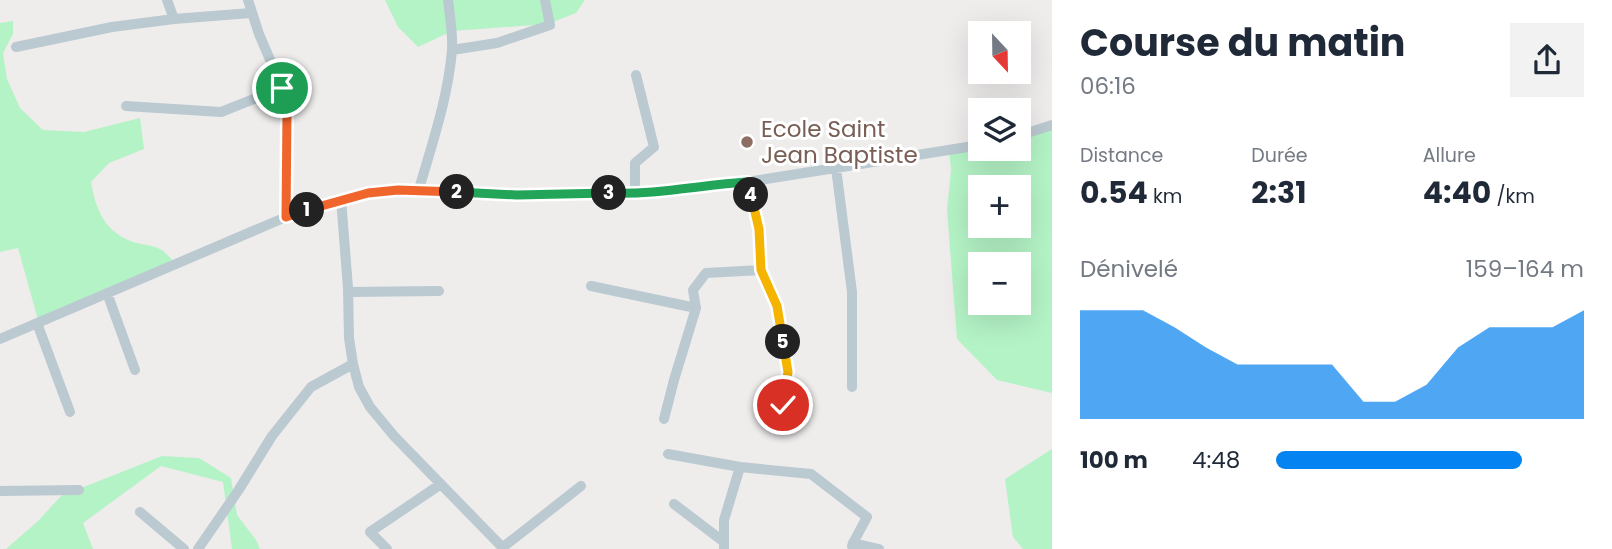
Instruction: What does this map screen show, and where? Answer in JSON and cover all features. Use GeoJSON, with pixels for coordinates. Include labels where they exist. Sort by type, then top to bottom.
{"type":"FeatureCollection","features":[{"type":"Feature","properties":{"kind":"street"},"geometry":{"type":"LineString","coordinates":[[167,0],[174,19]]}},
{"type":"Feature","properties":{"kind":"street"},"geometry":{"type":"LineString","coordinates":[[248,0],[286,97],[286,217]]}},
{"type":"Feature","properties":{"kind":"street"},"geometry":{"type":"LineString","coordinates":[[452,50],[497,43],[550,25],[545,0]]}},
{"type":"Feature","properties":{"kind":"street"},"geometry":{"type":"LineString","coordinates":[[419,189],[437,128],[452,50],[448,1]]}},
{"type":"Feature","properties":{"kind":"street"},"geometry":{"type":"LineString","coordinates":[[16,47],[113,27],[251,13]]}},
{"type":"Feature","properties":{"kind":"street"},"geometry":{"type":"LineString","coordinates":[[635,194],[635,163],[654,147],[636,75]]}},
{"type":"Feature","properties":{"kind":"street"},"geometry":{"type":"LineString","coordinates":[[126,106],[221,112],[282,88]]}},
{"type":"Feature","properties":{"kind":"street"},"geometry":{"type":"LineString","coordinates":[[1031,132],[1052,125]]}},
{"type":"Feature","properties":{"kind":"street"},"geometry":{"type":"LineString","coordinates":[[0,339],[286,217],[368,193],[419,189],[517,195],[635,194],[747,182],[968,147]]}},
{"type":"Feature","properties":{"kind":"street"},"geometry":{"type":"LineString","coordinates":[[836,168],[852,292],[852,387]]}},
{"type":"Feature","properties":{"kind":"street"},"geometry":{"type":"LineString","coordinates":[[747,182],[759,229],[761,270],[777,306],[788,372],[783,405]]}},
{"type":"Feature","properties":{"kind":"street"},"geometry":{"type":"LineString","coordinates":[[341,199],[353,365],[359,387],[370,407],[394,436],[503,548],[582,486]]}},
{"type":"Feature","properties":{"kind":"street"},"geometry":{"type":"LineString","coordinates":[[664,419],[696,308],[693,290],[706,273],[761,270]]}},
{"type":"Feature","properties":{"kind":"street"},"geometry":{"type":"LineString","coordinates":[[591,286],[696,308]]}},
{"type":"Feature","properties":{"kind":"street"},"geometry":{"type":"LineString","coordinates":[[348,292],[439,291]]}},
{"type":"Feature","properties":{"kind":"street"},"geometry":{"type":"LineString","coordinates":[[107,293],[135,370]]}},
{"type":"Feature","properties":{"kind":"street"},"geometry":{"type":"LineString","coordinates":[[37,323],[70,412]]}},
{"type":"Feature","properties":{"kind":"street"},"geometry":{"type":"LineString","coordinates":[[198,549],[238,491],[271,436],[312,387],[353,365]]}},
{"type":"Feature","properties":{"kind":"street"},"geometry":{"type":"LineString","coordinates":[[668,454],[740,467],[811,474],[867,517],[852,546],[879,549]]}},
{"type":"Feature","properties":{"kind":"street"},"geometry":{"type":"LineString","coordinates":[[724,545],[724,520],[740,467]]}},
{"type":"Feature","properties":{"kind":"street"},"geometry":{"type":"LineString","coordinates":[[387,549],[370,532],[441,484]]}},
{"type":"Feature","properties":{"kind":"street"},"geometry":{"type":"LineString","coordinates":[[0,491],[79,490]]}},
{"type":"Feature","properties":{"kind":"street"},"geometry":{"type":"LineString","coordinates":[[674,504],[724,545]]}},
{"type":"Feature","properties":{"kind":"street"},"geometry":{"type":"LineString","coordinates":[[140,512],[184,549]]}},
{"type":"Feature","properties":{"kind":"green space"},"geometry":{"type":"Polygon","coordinates":[[[385,0],[585,0],[576,13],[548,24],[452,31],[418,47],[398,27],[385,0]]]}},
{"type":"Feature","properties":{"kind":"green space"},"geometry":{"type":"Polygon","coordinates":[[[13,21],[13,34],[3,53],[7,79],[20,108],[43,130],[84,132],[140,118],[144,149],[109,163],[91,182],[93,191],[98,208],[112,230],[132,242],[160,249],[176,264],[38,320],[18,248],[0,252],[0,23],[13,21]]]}},
{"type":"Feature","properties":{"kind":"green space"},"geometry":{"type":"Polygon","coordinates":[[[1052,125],[1052,393],[997,380],[957,339],[947,210],[951,170],[949,150],[968,150],[968,161],[1031,161],[1031,132],[1052,125]]]}},
{"type":"Feature","properties":{"kind":"green space"},"geometry":{"type":"Polygon","coordinates":[[[1052,449],[1052,549],[1023,549],[1013,537],[1005,479],[1052,449]]]}},
{"type":"Feature","properties":{"kind":"green space"},"geometry":{"type":"Polygon","coordinates":[[[162,456],[199,458],[231,478],[237,515],[260,549],[232,549],[223,482],[161,466],[83,523],[93,549],[6,549],[61,496],[162,456]]]}},
{"type":"Feature","properties":{"kind":"place","name":"Ecole Saint Jean Baptiste"},"geometry":{"type":"Point","coordinates":[747,142]}},
{"type":"Feature","properties":{"kind":"route"},"geometry":{"type":"LineString","coordinates":[[282,88],[286,97],[287,113],[286,217],[341,199],[398,190],[517,195],[635,194],[747,182],[759,229],[761,270],[777,306],[788,372],[783,405]]}}]}
